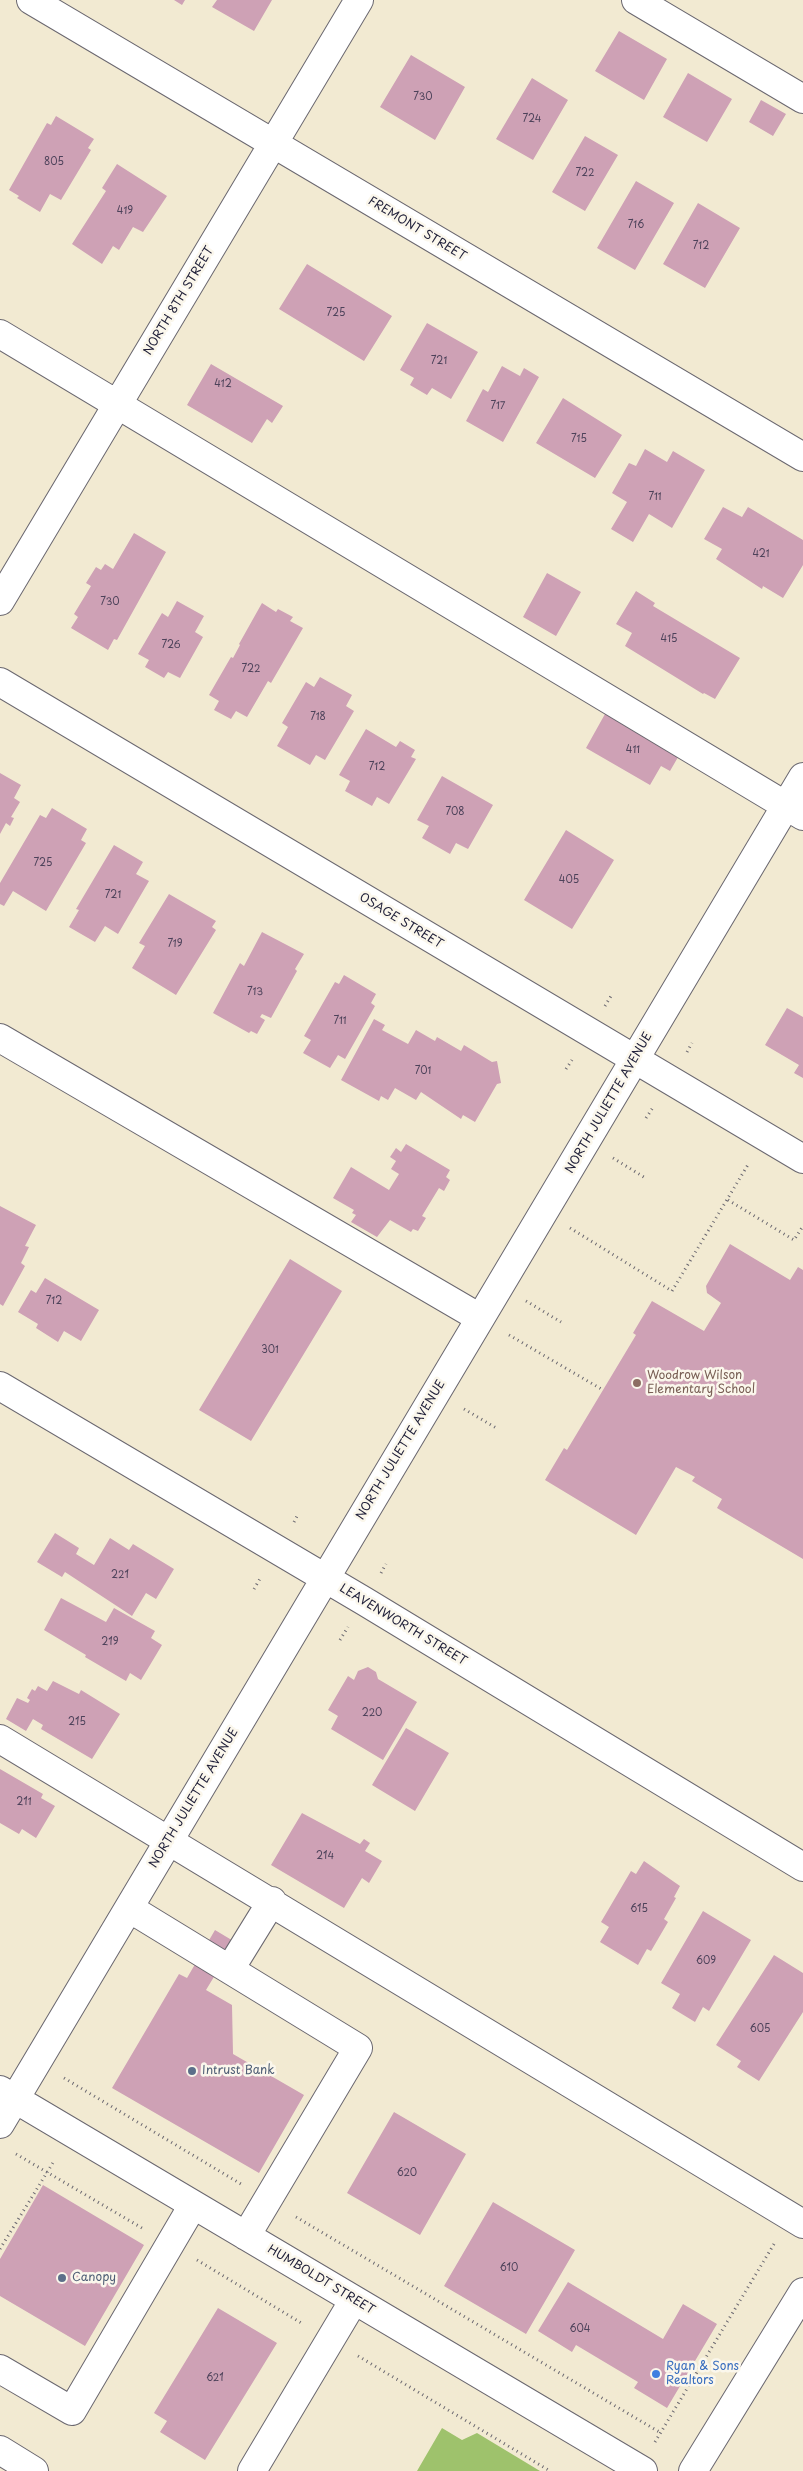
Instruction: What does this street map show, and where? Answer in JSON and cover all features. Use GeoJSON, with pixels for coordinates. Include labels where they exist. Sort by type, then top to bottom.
{"type":"FeatureCollection","features":[{"type":"Feature","properties":{"kind":"street","name":"FREMONT STREET"},"geometry":{"type":"LineString","coordinates":[[31,0],[803,457]]}},
{"type":"Feature","properties":{"kind":"street","name":"NORTH 8TH STREET"},"geometry":{"type":"LineString","coordinates":[[0,601],[359,0]]}},
{"type":"Feature","properties":{"kind":"street"},"geometry":{"type":"LineString","coordinates":[[636,0],[803,99]]}},
{"type":"Feature","properties":{"kind":"street"},"geometry":{"type":"LineString","coordinates":[[0,334],[794,811]]}},
{"type":"Feature","properties":{"kind":"street","name":"OSAGE STREET"},"geometry":{"type":"LineString","coordinates":[[0,682],[803,1159]]}},
{"type":"Feature","properties":{"kind":"street","name":"NORTH JULIETTE AVENUE"},"geometry":{"type":"LineString","coordinates":[[0,2124],[8,2094],[129,1908],[634,1059],[794,811],[803,776]]}},
{"type":"Feature","properties":{"kind":"street"},"geometry":{"type":"LineString","coordinates":[[0,1038],[480,1318]]}},
{"type":"Feature","properties":{"kind":"street","name":"LEAVENWORTH STREET"},"geometry":{"type":"LineString","coordinates":[[0,1386],[325,1578],[803,1867]]}},
{"type":"Feature","properties":{"kind":"street"},"geometry":{"type":"LineString","coordinates":[[0,1739],[797,2220]]}},
{"type":"Feature","properties":{"kind":"street"},"geometry":{"type":"LineString","coordinates":[[230,1969],[272,1902]]}},
{"type":"Feature","properties":{"kind":"street"},"geometry":{"type":"LineString","coordinates":[[129,1908],[358,2048],[246,2236]]}},
{"type":"Feature","properties":{"kind":"street","name":"HUMBOLDT STREET"},"geometry":{"type":"LineString","coordinates":[[8,2094],[643,2471]]}},
{"type":"Feature","properties":{"kind":"street"},"geometry":{"type":"LineString","coordinates":[[0,2369],[72,2411],[193,2205]]}},
{"type":"Feature","properties":{"kind":"street"},"geometry":{"type":"LineString","coordinates":[[693,2471],[803,2292]]}},
{"type":"Feature","properties":{"kind":"street"},"geometry":{"type":"LineString","coordinates":[[252,2471],[354,2300]]}},
{"type":"Feature","properties":{"kind":"street"},"geometry":{"type":"LineString","coordinates":[[0,2450],[34,2471]]}},
{"type":"Feature","properties":{"kind":"path"},"geometry":{"type":"LineString","coordinates":[[544,1212],[672,1291],[765,1136]]}},
{"type":"Feature","properties":{"kind":"path"},"geometry":{"type":"LineString","coordinates":[[586,1142],[647,1179]]}},
{"type":"Feature","properties":{"kind":"path"},"geometry":{"type":"LineString","coordinates":[[728,1200],[794,1240],[803,1226]]}},
{"type":"Feature","properties":{"kind":"path"},"geometry":{"type":"LineString","coordinates":[[500,1286],[561,1322]]}},
{"type":"Feature","properties":{"kind":"path"},"geometry":{"type":"LineString","coordinates":[[480,1318],[603,1390]]}},
{"type":"Feature","properties":{"kind":"path"},"geometry":{"type":"LineString","coordinates":[[436,1392],[498,1429]]}},
{"type":"Feature","properties":{"kind":"path"},"geometry":{"type":"LineString","coordinates":[[62,2076],[267,2200],[661,2433],[797,2220]]}},
{"type":"Feature","properties":{"kind":"path"},"geometry":{"type":"LineString","coordinates":[[16,2154],[550,2471]]}},
{"type":"Feature","properties":{"kind":"path"},"geometry":{"type":"LineString","coordinates":[[0,2249],[54,2162]]}},
{"type":"Feature","properties":{"kind":"green space"},"geometry":{"type":"Polygon","coordinates":[[[442,2428],[462,2440],[477,2433],[540,2471],[417,2471],[442,2428]]]}},
{"type":"Feature","properties":{"kind":"building"},"geometry":{"type":"Polygon","coordinates":[[[174,0],[185,0],[182,5],[174,0]]]}},
{"type":"Feature","properties":{"kind":"building"},"geometry":{"type":"Polygon","coordinates":[[[217,0],[272,0],[254,31],[212,7],[217,0]]]}},
{"type":"Feature","properties":{"kind":"building"},"geometry":{"type":"Polygon","coordinates":[[[619,31],[667,59],[644,100],[595,71],[619,31]]]}},
{"type":"Feature","properties":{"kind":"building"},"geometry":{"type":"Polygon","coordinates":[[[411,55],[465,87],[435,140],[380,107],[411,55]]]}},
{"type":"Feature","properties":{"kind":"building"},"geometry":{"type":"Polygon","coordinates":[[[688,73],[732,99],[707,142],[663,117],[688,73]]]}},
{"type":"Feature","properties":{"kind":"building"},"geometry":{"type":"Polygon","coordinates":[[[532,78],[568,100],[533,160],[496,139],[532,78]]]}},
{"type":"Feature","properties":{"kind":"building"},"geometry":{"type":"Polygon","coordinates":[[[761,100],[786,114],[773,136],[749,122],[761,100]]]}},
{"type":"Feature","properties":{"kind":"building"},"geometry":{"type":"Polygon","coordinates":[[[56,116],[94,139],[88,148],[91,150],[61,200],[50,194],[40,212],[17,198],[19,196],[9,190],[47,123],[51,125],[56,116]]]}},
{"type":"Feature","properties":{"kind":"building"},"geometry":{"type":"Polygon","coordinates":[[[585,136],[618,155],[585,211],[552,192],[585,136]]]}},
{"type":"Feature","properties":{"kind":"building"},"geometry":{"type":"Polygon","coordinates":[[[117,164],[167,196],[143,232],[133,227],[119,250],[113,246],[102,264],[72,244],[106,191],[102,188],[117,164]]]}},
{"type":"Feature","properties":{"kind":"building"},"geometry":{"type":"Polygon","coordinates":[[[636,181],[674,203],[635,270],[597,248],[636,181]]]}},
{"type":"Feature","properties":{"kind":"building"},"geometry":{"type":"Polygon","coordinates":[[[698,203],[740,228],[705,288],[663,264],[698,203]]]}},
{"type":"Feature","properties":{"kind":"building"},"geometry":{"type":"Polygon","coordinates":[[[307,264],[392,316],[364,361],[279,309],[307,264]]]}},
{"type":"Feature","properties":{"kind":"building"},"geometry":{"type":"Polygon","coordinates":[[[427,323],[478,352],[451,399],[432,388],[427,395],[410,385],[414,378],[400,370],[427,323]]]}},
{"type":"Feature","properties":{"kind":"building"},"geometry":{"type":"Polygon","coordinates":[[[211,364],[283,406],[272,423],[267,419],[252,443],[187,405],[211,364]]]}},
{"type":"Feature","properties":{"kind":"building"},"geometry":{"type":"Polygon","coordinates":[[[502,366],[520,376],[524,368],[539,377],[503,442],[466,421],[483,389],[488,392],[502,366]]]}},
{"type":"Feature","properties":{"kind":"building"},"geometry":{"type":"Polygon","coordinates":[[[563,398],[622,435],[595,478],[536,443],[563,398]]]}},
{"type":"Feature","properties":{"kind":"building"},"geometry":{"type":"Polygon","coordinates":[[[645,449],[667,462],[673,451],[705,470],[672,528],[649,514],[633,542],[611,529],[627,502],[612,493],[629,463],[636,466],[645,449]]]}},
{"type":"Feature","properties":{"kind":"building"},"geometry":{"type":"Polygon","coordinates":[[[723,507],[742,517],[748,507],[803,540],[803,565],[783,598],[763,586],[762,589],[716,559],[722,549],[704,539],[723,507]]]}},
{"type":"Feature","properties":{"kind":"building"},"geometry":{"type":"Polygon","coordinates":[[[134,533],[166,552],[117,640],[114,639],[108,650],[71,628],[78,617],[74,614],[91,586],[86,583],[96,567],[101,570],[105,564],[113,569],[134,533]]]}},
{"type":"Feature","properties":{"kind":"building"},"geometry":{"type":"Polygon","coordinates":[[[547,573],[581,592],[556,636],[523,617],[547,573]]]}},
{"type":"Feature","properties":{"kind":"building"},"geometry":{"type":"Polygon","coordinates":[[[636,591],[655,603],[653,606],[740,658],[715,699],[703,694],[625,646],[632,633],[616,624],[636,591]]]}},
{"type":"Feature","properties":{"kind":"building"},"geometry":{"type":"Polygon","coordinates":[[[177,601],[204,616],[195,632],[203,637],[180,678],[168,672],[164,678],[145,667],[149,660],[138,654],[162,613],[168,617],[177,601]]]}},
{"type":"Feature","properties":{"kind":"building"},"geometry":{"type":"Polygon","coordinates":[[[262,603],[276,612],[278,609],[293,617],[290,621],[303,628],[271,683],[268,681],[247,717],[236,711],[231,719],[214,710],[219,701],[209,695],[231,657],[233,658],[262,603]]]}},
{"type":"Feature","properties":{"kind":"building"},"geometry":{"type":"Polygon","coordinates":[[[320,677],[352,695],[346,706],[354,711],[325,760],[316,755],[310,765],[277,746],[288,727],[282,723],[306,682],[314,687],[320,677]]]}},
{"type":"Feature","properties":{"kind":"building"},"geometry":{"type":"Polygon","coordinates":[[[605,714],[620,722],[622,718],[681,752],[670,771],[661,766],[650,785],[586,748],[605,714]]]}},
{"type":"Feature","properties":{"kind":"building"},"geometry":{"type":"Polygon","coordinates":[[[366,729],[396,747],[400,741],[415,750],[411,757],[416,759],[389,804],[377,797],[372,806],[345,791],[350,781],[339,775],[366,729]]]}},
{"type":"Feature","properties":{"kind":"building"},"geometry":{"type":"Polygon","coordinates":[[[0,773],[21,785],[14,798],[20,802],[11,817],[14,818],[10,826],[6,823],[0,834],[0,773]]]}},
{"type":"Feature","properties":{"kind":"building"},"geometry":{"type":"Polygon","coordinates":[[[442,776],[493,805],[468,849],[456,843],[450,854],[422,838],[429,826],[417,820],[442,776]]]}},
{"type":"Feature","properties":{"kind":"building"},"geometry":{"type":"Polygon","coordinates":[[[52,808],[87,829],[81,840],[86,843],[46,911],[13,891],[4,906],[0,904],[0,883],[40,815],[46,818],[52,808]]]}},
{"type":"Feature","properties":{"kind":"building"},"geometry":{"type":"Polygon","coordinates":[[[566,830],[614,860],[572,929],[524,900],[566,830]]]}},
{"type":"Feature","properties":{"kind":"building"},"geometry":{"type":"Polygon","coordinates":[[[114,845],[143,862],[136,874],[149,881],[118,934],[105,926],[95,942],[69,927],[79,910],[76,909],[114,845]]]}},
{"type":"Feature","properties":{"kind":"building"},"geometry":{"type":"Polygon","coordinates":[[[169,894],[216,921],[212,927],[216,930],[176,995],[132,968],[145,946],[139,943],[169,894]]]}},
{"type":"Feature","properties":{"kind":"building"},"geometry":{"type":"Polygon","coordinates":[[[262,932],[304,954],[295,969],[297,971],[271,1018],[262,1014],[260,1017],[265,1020],[257,1034],[251,1031],[249,1033],[213,1013],[240,963],[244,966],[262,932]]]}},
{"type":"Feature","properties":{"kind":"building"},"geometry":{"type":"Polygon","coordinates":[[[344,975],[376,994],[371,1003],[375,1006],[345,1059],[338,1055],[330,1068],[303,1053],[311,1040],[304,1036],[335,982],[339,984],[344,975]]]}},
{"type":"Feature","properties":{"kind":"building"},"geometry":{"type":"Polygon","coordinates":[[[787,1008],[803,1017],[803,1078],[794,1073],[799,1065],[765,1045],[787,1008]]]}},
{"type":"Feature","properties":{"kind":"building"},"geometry":{"type":"Polygon","coordinates":[[[374,1019],[385,1025],[382,1030],[408,1044],[416,1030],[435,1041],[437,1037],[461,1051],[464,1045],[492,1062],[497,1061],[501,1083],[497,1084],[475,1122],[463,1115],[461,1119],[421,1092],[416,1100],[395,1088],[388,1100],[381,1096],[379,1101],[341,1080],[374,1019]]]}},
{"type":"Feature","properties":{"kind":"building"},"geometry":{"type":"Polygon","coordinates":[[[406,1144],[450,1170],[446,1177],[450,1180],[444,1191],[439,1188],[422,1216],[426,1218],[418,1231],[413,1229],[411,1232],[390,1220],[377,1237],[351,1222],[356,1215],[352,1213],[354,1210],[333,1198],[351,1167],[389,1190],[399,1174],[391,1169],[396,1161],[390,1157],[396,1148],[401,1152],[406,1144]]]}},
{"type":"Feature","properties":{"kind":"building"},"geometry":{"type":"Polygon","coordinates":[[[0,1206],[36,1225],[25,1246],[29,1247],[21,1263],[25,1266],[3,1306],[0,1304],[0,1206]]]}},
{"type":"Feature","properties":{"kind":"building"},"geometry":{"type":"Polygon","coordinates":[[[730,1244],[790,1280],[798,1267],[803,1270],[803,1559],[717,1508],[722,1499],[692,1481],[695,1477],[676,1467],[636,1535],[545,1480],[564,1448],[567,1450],[636,1335],[633,1333],[652,1301],[704,1331],[721,1303],[707,1293],[706,1286],[730,1244]]]}},
{"type":"Feature","properties":{"kind":"building"},"geometry":{"type":"Polygon","coordinates":[[[290,1259],[342,1291],[251,1441],[199,1410],[290,1259]]]}},
{"type":"Feature","properties":{"kind":"building"},"geometry":{"type":"Polygon","coordinates":[[[45,1278],[99,1310],[81,1341],[64,1331],[58,1342],[36,1328],[38,1324],[18,1312],[31,1290],[36,1293],[45,1278]]]}},
{"type":"Feature","properties":{"kind":"building"},"geometry":{"type":"Polygon","coordinates":[[[55,1533],[79,1548],[76,1554],[94,1565],[110,1538],[129,1550],[133,1544],[174,1569],[156,1599],[146,1593],[132,1616],[65,1572],[62,1577],[37,1562],[55,1533]]]}},
{"type":"Feature","properties":{"kind":"building"},"geometry":{"type":"Polygon","coordinates":[[[61,1598],[106,1622],[114,1608],[155,1631],[151,1638],[162,1645],[141,1680],[130,1673],[126,1681],[44,1630],[61,1598]]]}},
{"type":"Feature","properties":{"kind":"building"},"geometry":{"type":"Polygon","coordinates":[[[368,1667],[376,1672],[378,1679],[417,1702],[383,1760],[331,1729],[338,1716],[328,1710],[348,1676],[354,1680],[358,1671],[368,1667]]]}},
{"type":"Feature","properties":{"kind":"building"},"geometry":{"type":"Polygon","coordinates":[[[53,1681],[79,1694],[81,1690],[120,1714],[92,1759],[41,1729],[43,1725],[33,1719],[26,1731],[6,1719],[17,1698],[28,1703],[30,1700],[27,1698],[32,1689],[35,1691],[38,1686],[47,1691],[53,1681]]]}},
{"type":"Feature","properties":{"kind":"building"},"geometry":{"type":"Polygon","coordinates":[[[406,1728],[449,1753],[415,1811],[372,1785],[406,1728]]]}},
{"type":"Feature","properties":{"kind":"building"},"geometry":{"type":"Polygon","coordinates":[[[0,1769],[43,1794],[41,1798],[55,1806],[36,1838],[22,1829],[19,1834],[0,1823],[0,1769]]]}},
{"type":"Feature","properties":{"kind":"building"},"geometry":{"type":"Polygon","coordinates":[[[302,1813],[360,1844],[364,1839],[370,1843],[365,1851],[382,1861],[369,1883],[362,1878],[344,1908],[271,1865],[302,1813]]]}},
{"type":"Feature","properties":{"kind":"building"},"geometry":{"type":"Polygon","coordinates":[[[644,1861],[680,1886],[674,1897],[676,1898],[664,1919],[668,1922],[651,1951],[647,1949],[638,1965],[600,1942],[609,1927],[601,1922],[631,1871],[636,1874],[644,1861]]]}},
{"type":"Feature","properties":{"kind":"building"},"geometry":{"type":"Polygon","coordinates":[[[703,1911],[751,1940],[709,2011],[703,2007],[695,2022],[672,2008],[680,1994],[661,1983],[703,1911]]]}},
{"type":"Feature","properties":{"kind":"building","name":"Intrust Bank"},"geometry":{"type":"Polygon","coordinates":[[[215,1930],[235,1942],[206,1990],[232,2005],[233,2054],[304,2095],[259,2173],[112,2088],[179,1974],[187,1978],[215,1930]]]}},
{"type":"Feature","properties":{"kind":"building"},"geometry":{"type":"Polygon","coordinates":[[[774,1955],[803,1973],[803,2012],[759,2081],[737,2067],[741,2061],[716,2045],[774,1955]]]}},
{"type":"Feature","properties":{"kind":"building"},"geometry":{"type":"Polygon","coordinates":[[[394,2112],[466,2154],[420,2235],[347,2193],[394,2112]]]}},
{"type":"Feature","properties":{"kind":"building","name":"Canopy"},"geometry":{"type":"Polygon","coordinates":[[[43,2185],[144,2245],[85,2346],[0,2296],[0,2259],[43,2185]]]}},
{"type":"Feature","properties":{"kind":"building"},"geometry":{"type":"Polygon","coordinates":[[[493,2202],[575,2250],[526,2334],[444,2286],[493,2202]]]}},
{"type":"Feature","properties":{"kind":"building"},"geometry":{"type":"Polygon","coordinates":[[[568,2282],[663,2339],[683,2304],[717,2324],[667,2408],[634,2388],[638,2382],[576,2345],[572,2352],[538,2331],[568,2282]]]}},
{"type":"Feature","properties":{"kind":"building"},"geometry":{"type":"Polygon","coordinates":[[[218,2308],[277,2343],[205,2460],[160,2432],[167,2421],[154,2413],[218,2308]]]}},
{"type":"Feature","properties":{"kind":"place","name":"Woodrow Wilson Elementary School"},"geometry":{"type":"Point","coordinates":[637,1383]}},
{"type":"Feature","properties":{"kind":"place","name":"Intrust Bank"},"geometry":{"type":"Point","coordinates":[192,2071]}},
{"type":"Feature","properties":{"kind":"place","name":"Canopy"},"geometry":{"type":"Point","coordinates":[62,2278]}},
{"type":"Feature","properties":{"kind":"place","name":"Ryan & Sons Realtors"},"geometry":{"type":"Point","coordinates":[656,2374]}}]}
